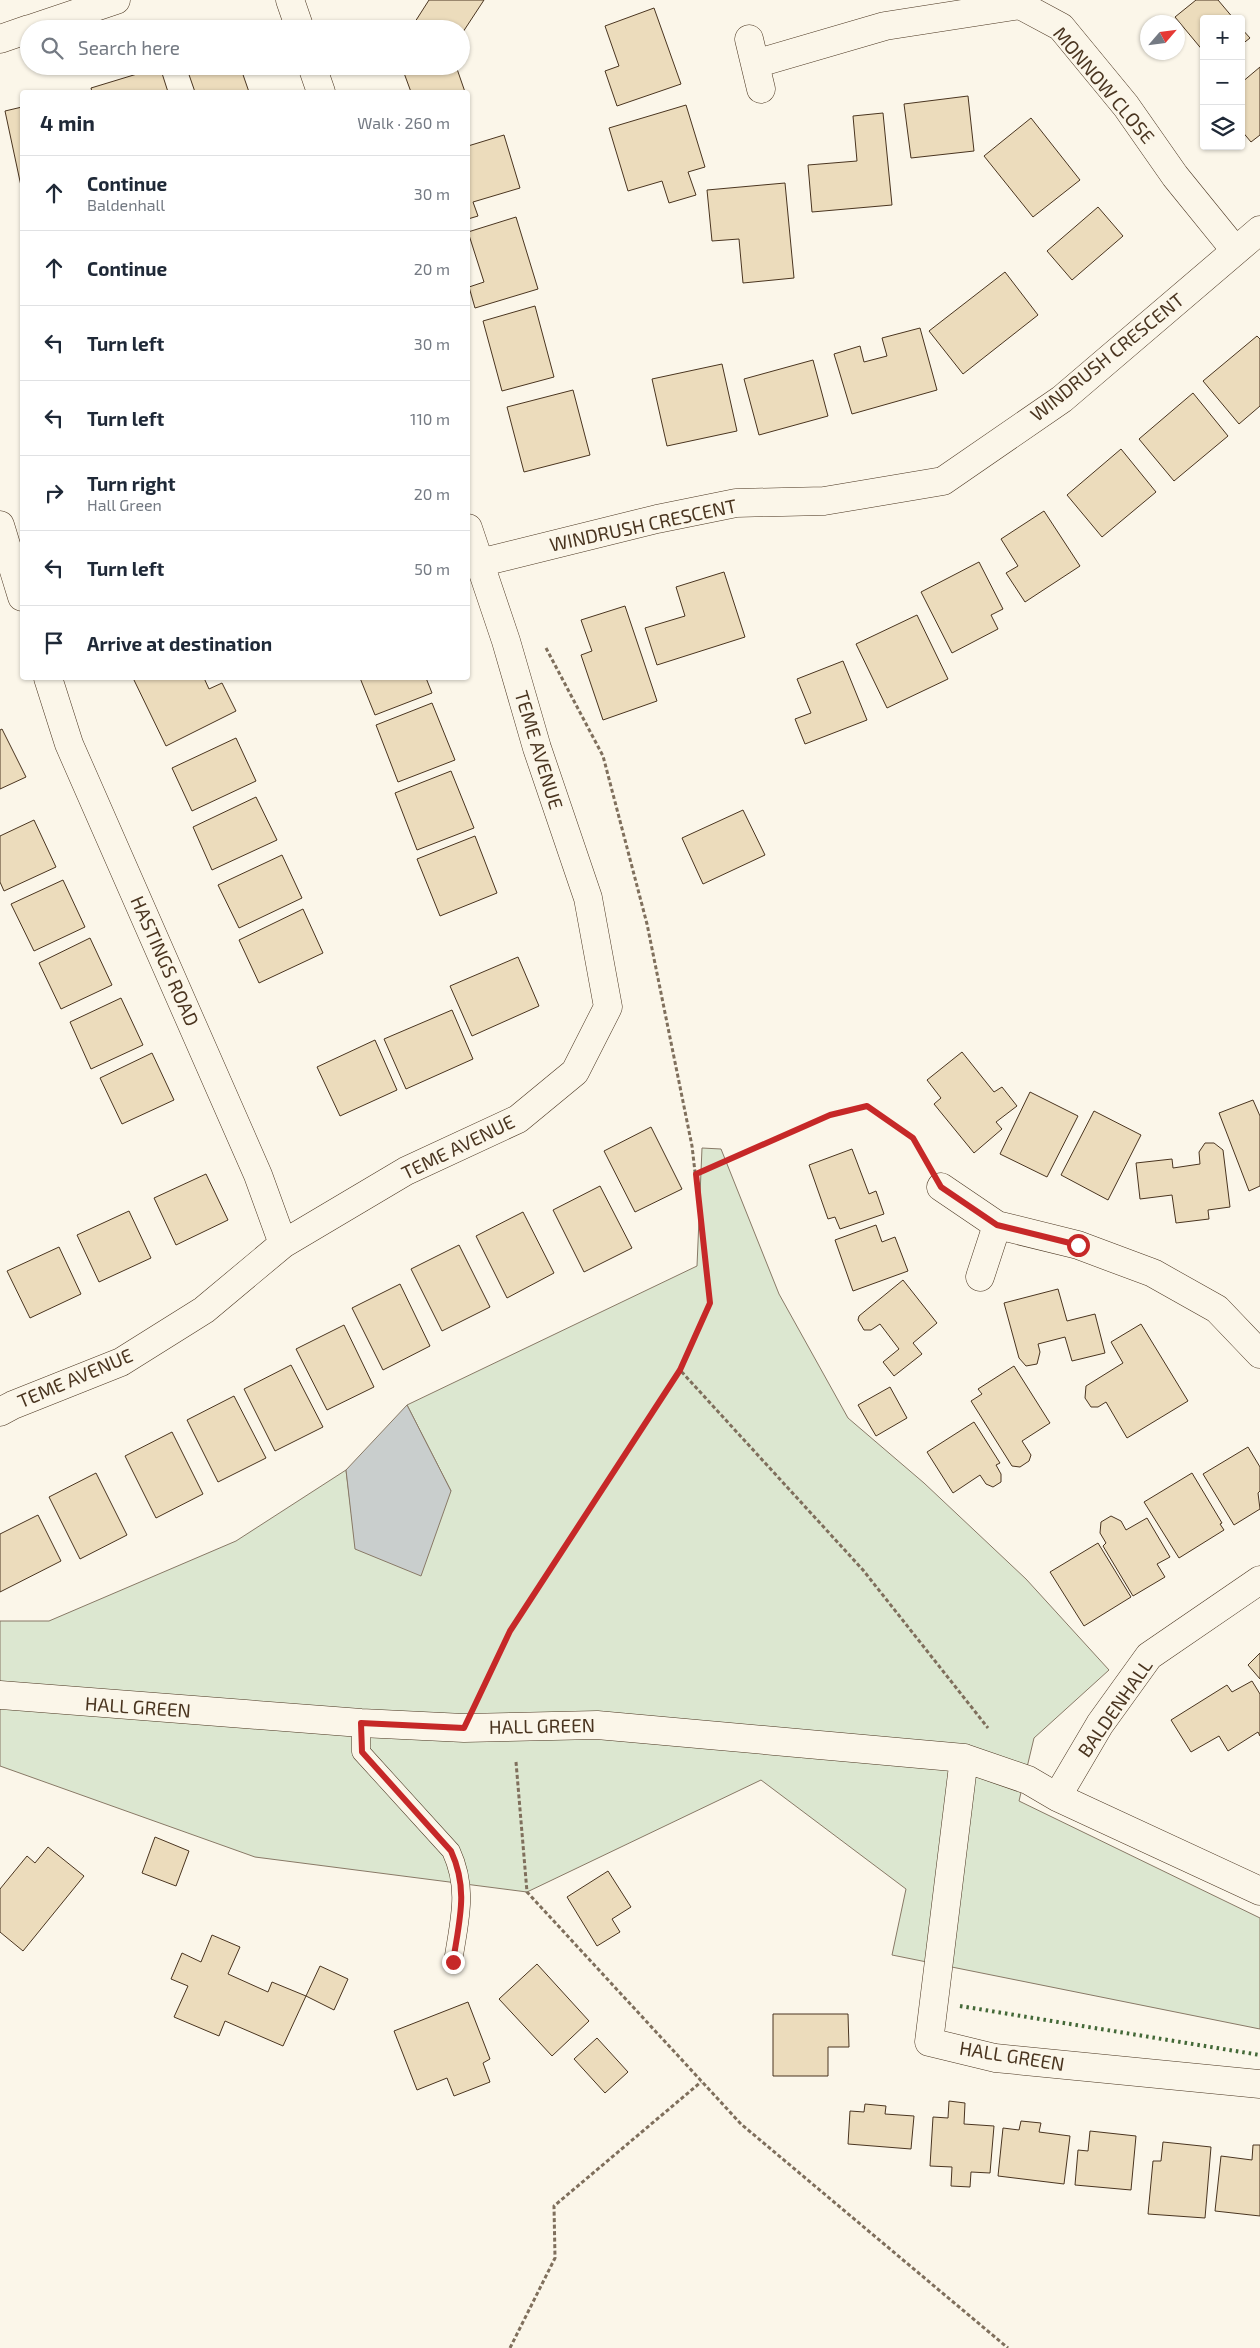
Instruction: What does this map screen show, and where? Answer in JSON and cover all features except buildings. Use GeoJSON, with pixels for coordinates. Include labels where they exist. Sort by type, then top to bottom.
{"type":"FeatureCollection","features":[{"type":"Feature","properties":{"kind":"street"},"geometry":{"type":"LineString","coordinates":[[56,20],[116,0]]}},
{"type":"Feature","properties":{"kind":"street"},"geometry":{"type":"LineString","coordinates":[[290,0],[297,20]]}},
{"type":"Feature","properties":{"kind":"street","name":"MONNOW CLOSE"},"geometry":{"type":"LineString","coordinates":[[755,64],[885,26],[1020,5],[1061,28],[1126,106],[1175,176],[1235,250]]}},
{"type":"Feature","properties":{"kind":"street"},"geometry":{"type":"LineString","coordinates":[[0,38],[20,32]]}},
{"type":"Feature","properties":{"kind":"street"},"geometry":{"type":"LineString","coordinates":[[315,75],[320,90]]}},
{"type":"Feature","properties":{"kind":"street","name":"WINDRUSH CRESCENT"},"geometry":{"type":"LineString","coordinates":[[480,563],[657,519],[736,503],[824,501],[943,481],[1062,399],[1260,230]]}},
{"type":"Feature","properties":{"kind":"street"},"geometry":{"type":"LineString","coordinates":[[0,525],[20,590]]}},
{"type":"Feature","properties":{"kind":"street","name":"TEME AVENUE"},"geometry":{"type":"LineString","coordinates":[[0,1412],[13,1405],[121,1362],[204,1310],[283,1244],[406,1171],[518,1119],[575,1072],[608,1007],[588,898],[537,748],[506,641],[470,534]]}},
{"type":"Feature","properties":{"kind":"street","name":"HASTINGS ROAD"},"geometry":{"type":"LineString","coordinates":[[49,680],[69,744],[258,1175],[283,1244]]}},
{"type":"Feature","properties":{"kind":"street"},"geometry":{"type":"LineString","coordinates":[[941,1187],[997,1225],[1078,1245],[1153,1273],[1217,1309],[1260,1354]]}},
{"type":"Feature","properties":{"kind":"street"},"geometry":{"type":"LineString","coordinates":[[980,1276],[997,1225]]}},
{"type":"Feature","properties":{"kind":"street","name":"BALDENHALL"},"geometry":{"type":"LineString","coordinates":[[1056,1797],[1100,1724],[1150,1656],[1260,1580]]}},
{"type":"Feature","properties":{"kind":"street","name":"HALL GREEN"},"geometry":{"type":"LineString","coordinates":[[0,1695],[361,1723],[464,1728],[597,1725],[964,1758],[1028,1780],[1056,1797],[1260,1891]]}},
{"type":"Feature","properties":{"kind":"street","name":"HALL GREEN"},"geometry":{"type":"LineString","coordinates":[[964,1758],[929,2042],[994,2058],[1260,2084]]}},
{"type":"Feature","properties":{"kind":"lane"},"geometry":{"type":"LineString","coordinates":[[361,1723],[362,1752],[451,1851],[458,1866],[462,1879],[463,1898],[453,1962]]}},
{"type":"Feature","properties":{"kind":"path"},"geometry":{"type":"LineString","coordinates":[[464,1728],[510,1631],[680,1370],[710,1303],[692,1146],[647,924],[603,756],[542,639],[506,641]]}},
{"type":"Feature","properties":{"kind":"path"},"geometry":{"type":"LineString","coordinates":[[696,1174],[830,1115],[867,1106],[913,1138],[941,1187]]}},
{"type":"Feature","properties":{"kind":"path"},"geometry":{"type":"LineString","coordinates":[[680,1370],[863,1570],[992,1733]]}},
{"type":"Feature","properties":{"kind":"path"},"geometry":{"type":"LineString","coordinates":[[513,1726],[527,1892],[741,2124],[1008,2348]]}},
{"type":"Feature","properties":{"kind":"path"},"geometry":{"type":"LineString","coordinates":[[510,2348],[555,2258],[554,2206],[701,2082]]}},
{"type":"Feature","properties":{"kind":"green space"},"geometry":{"type":"Polygon","coordinates":[[[702,1148],[721,1149],[779,1294],[848,1418],[924,1483],[1026,1579],[1109,1670],[1034,1738],[1019,1801],[1260,1918],[1260,2029],[892,1955],[906,1889],[761,1780],[527,1892],[255,1857],[0,1766],[0,1621],[49,1621],[236,1541],[346,1470],[356,1549],[451,1491],[407,1405],[697,1266],[702,1148]]]}},
{"type":"Feature","properties":{"kind":"shaded area"},"geometry":{"type":"Polygon","coordinates":[[[407,1405],[451,1491],[421,1576],[355,1549],[346,1470],[407,1405]]]}},
{"type":"Feature","properties":{"kind":"hedge"},"geometry":{"type":"LineString","coordinates":[[960,2006],[1260,2055]]}},
{"type":"Feature","properties":{"kind":"route"},"geometry":{"type":"LineString","coordinates":[[453,1962],[463,1898],[462,1879],[458,1866],[451,1851],[362,1752],[361,1723],[464,1728],[510,1631],[680,1370],[710,1303],[696,1174],[830,1115],[867,1106],[913,1138],[941,1187],[997,1225],[1078,1245]]}}]}
